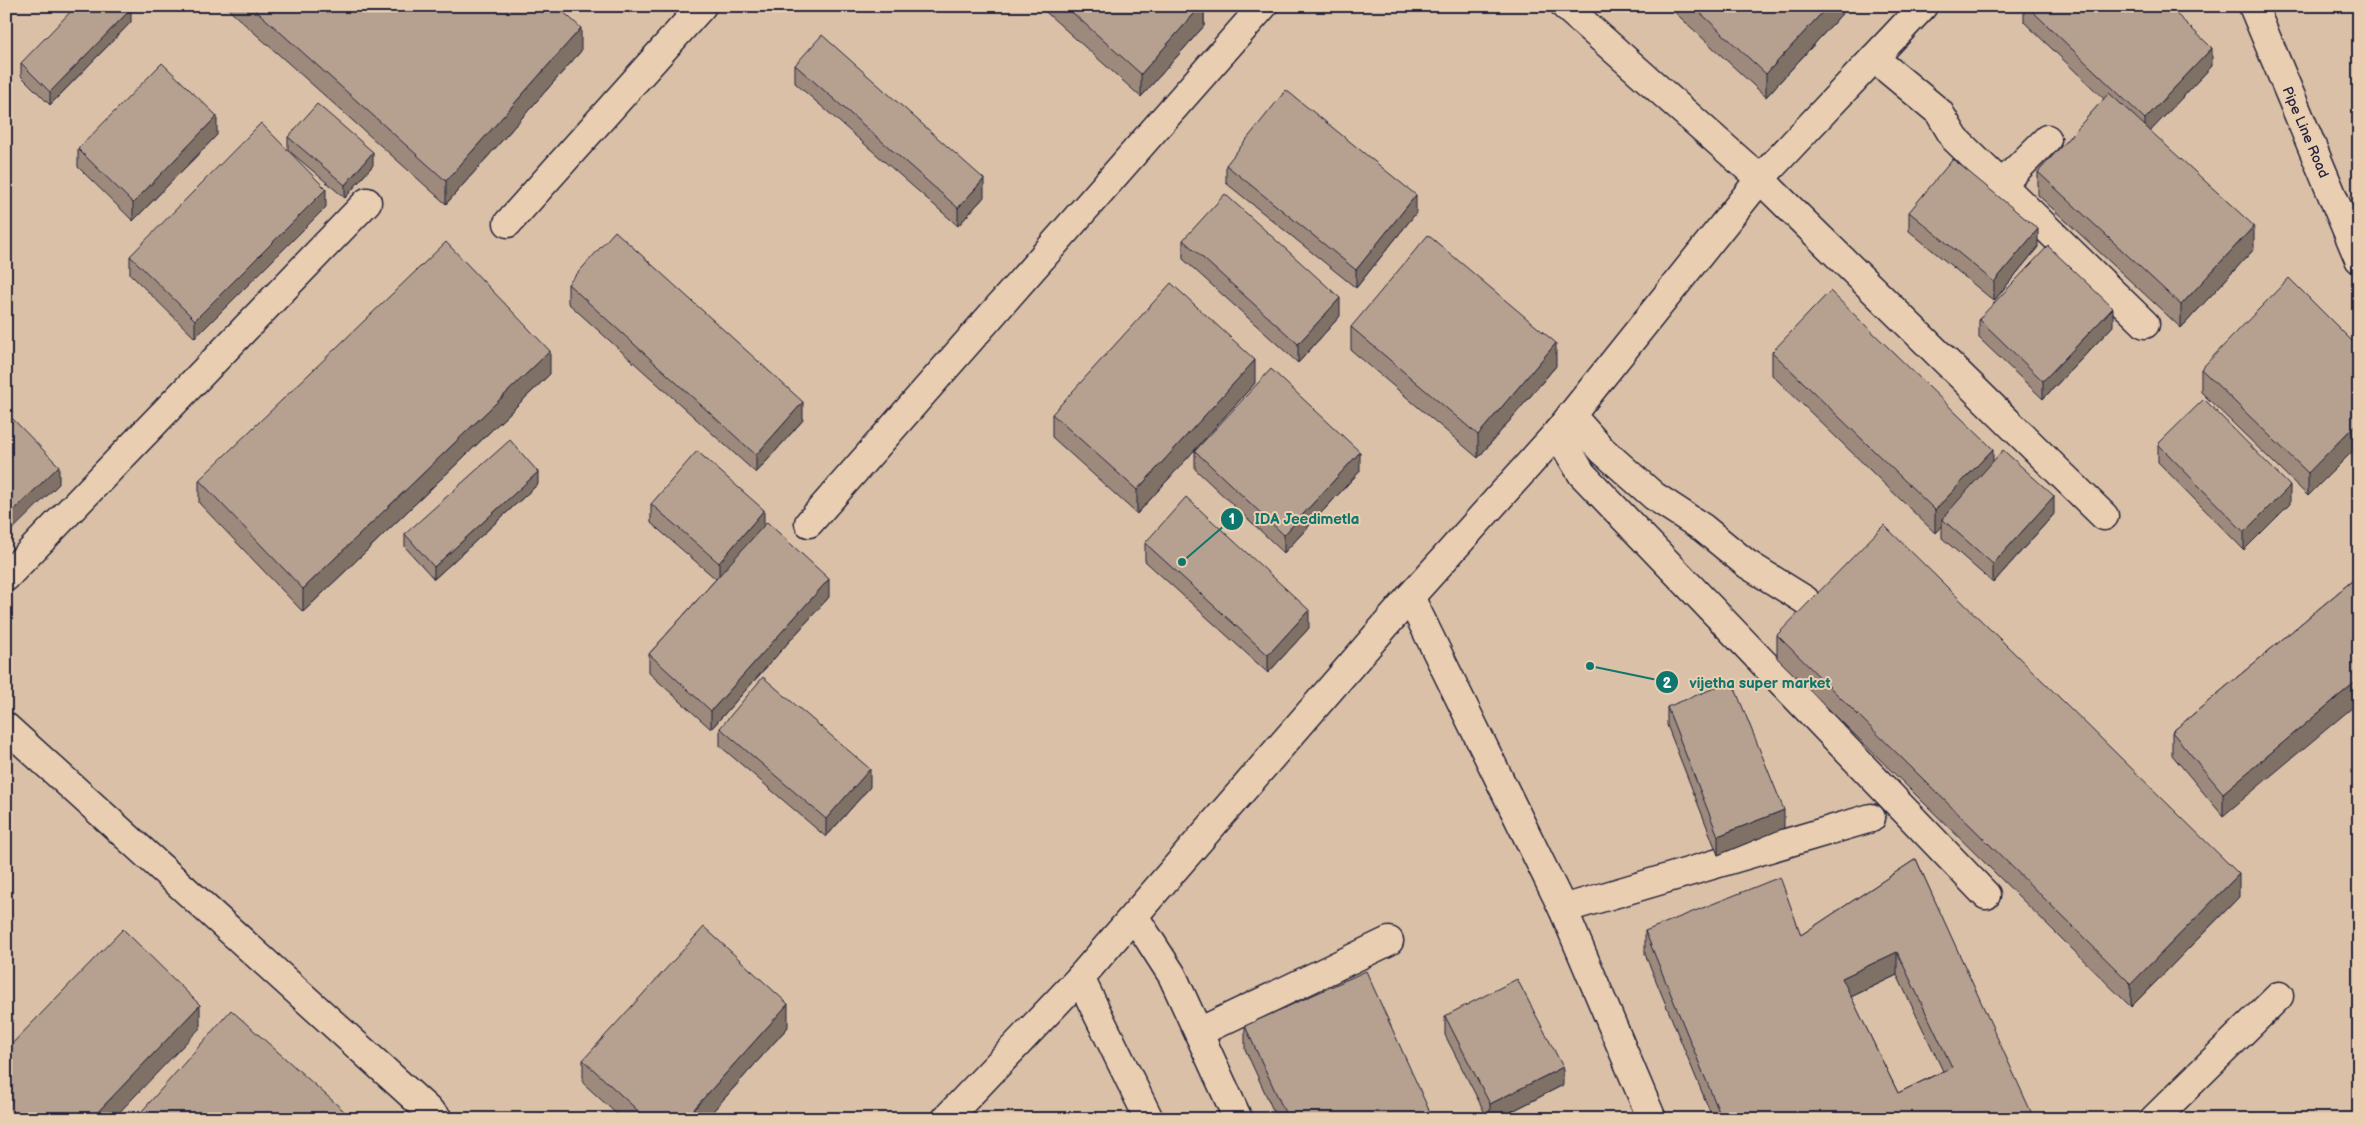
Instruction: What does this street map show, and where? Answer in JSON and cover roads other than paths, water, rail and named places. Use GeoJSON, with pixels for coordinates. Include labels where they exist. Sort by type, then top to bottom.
{"type":"FeatureCollection","features":[{"type":"Feature","properties":{"kind":"street"},"geometry":{"type":"LineString","coordinates":[[508,223],[702,6]]}},
{"type":"Feature","properties":{"kind":"street"},"geometry":{"type":"LineString","coordinates":[[809,523],[1263,6]]}},
{"type":"Feature","properties":{"kind":"street"},"geometry":{"type":"LineString","coordinates":[[1565,6],[1760,179],[2104,516]]}},
{"type":"Feature","properties":{"kind":"street"},"geometry":{"type":"LineString","coordinates":[[946,1119],[1080,978],[1410,597],[1564,424],[1760,179],[1923,6]]}},
{"type":"Feature","properties":{"kind":"street","name":"Pipe Line Road"},"geometry":{"type":"LineString","coordinates":[[2253,6],[2359,259]]}},
{"type":"Feature","properties":{"kind":"street"},"geometry":{"type":"LineString","coordinates":[[1874,58],[1939,112],[1955,139],[2145,324]]}},
{"type":"Feature","properties":{"kind":"street"},"geometry":{"type":"LineString","coordinates":[[2002,184],[2047,139]]}},
{"type":"Feature","properties":{"kind":"street"},"geometry":{"type":"LineString","coordinates":[[6,577],[367,202]]}},
{"type":"Feature","properties":{"kind":"street"},"geometry":{"type":"LineString","coordinates":[[1564,424],[1602,450],[1654,496],[1703,528],[1748,564],[1805,600]]}},
{"type":"Feature","properties":{"kind":"street"},"geometry":{"type":"LineString","coordinates":[[1564,424],[1582,474],[1986,895]]}},
{"type":"Feature","properties":{"kind":"street"},"geometry":{"type":"LineString","coordinates":[[1410,597],[1563,909],[1652,1119]]}},
{"type":"Feature","properties":{"kind":"street"},"geometry":{"type":"LineString","coordinates":[[6,726],[438,1119]]}},
{"type":"Feature","properties":{"kind":"street"},"geometry":{"type":"LineString","coordinates":[[1563,909],[1871,818]]}},
{"type":"Feature","properties":{"kind":"street"},"geometry":{"type":"LineString","coordinates":[[1134,916],[1172,975],[1238,1119]]}},
{"type":"Feature","properties":{"kind":"street"},"geometry":{"type":"LineString","coordinates":[[1199,1032],[1389,941]]}},
{"type":"Feature","properties":{"kind":"street"},"geometry":{"type":"LineString","coordinates":[[1080,978],[1149,1119]]}},
{"type":"Feature","properties":{"kind":"street"},"geometry":{"type":"LineString","coordinates":[[2154,1119],[2279,996]]}},
{"type":"Feature","properties":{"kind":"place","name":"IDA Jeedimetla"},"geometry":{"type":"Point","coordinates":[1182,562]}},
{"type":"Feature","properties":{"kind":"place","name":"vijetha super market"},"geometry":{"type":"Point","coordinates":[1590,666]}}]}
